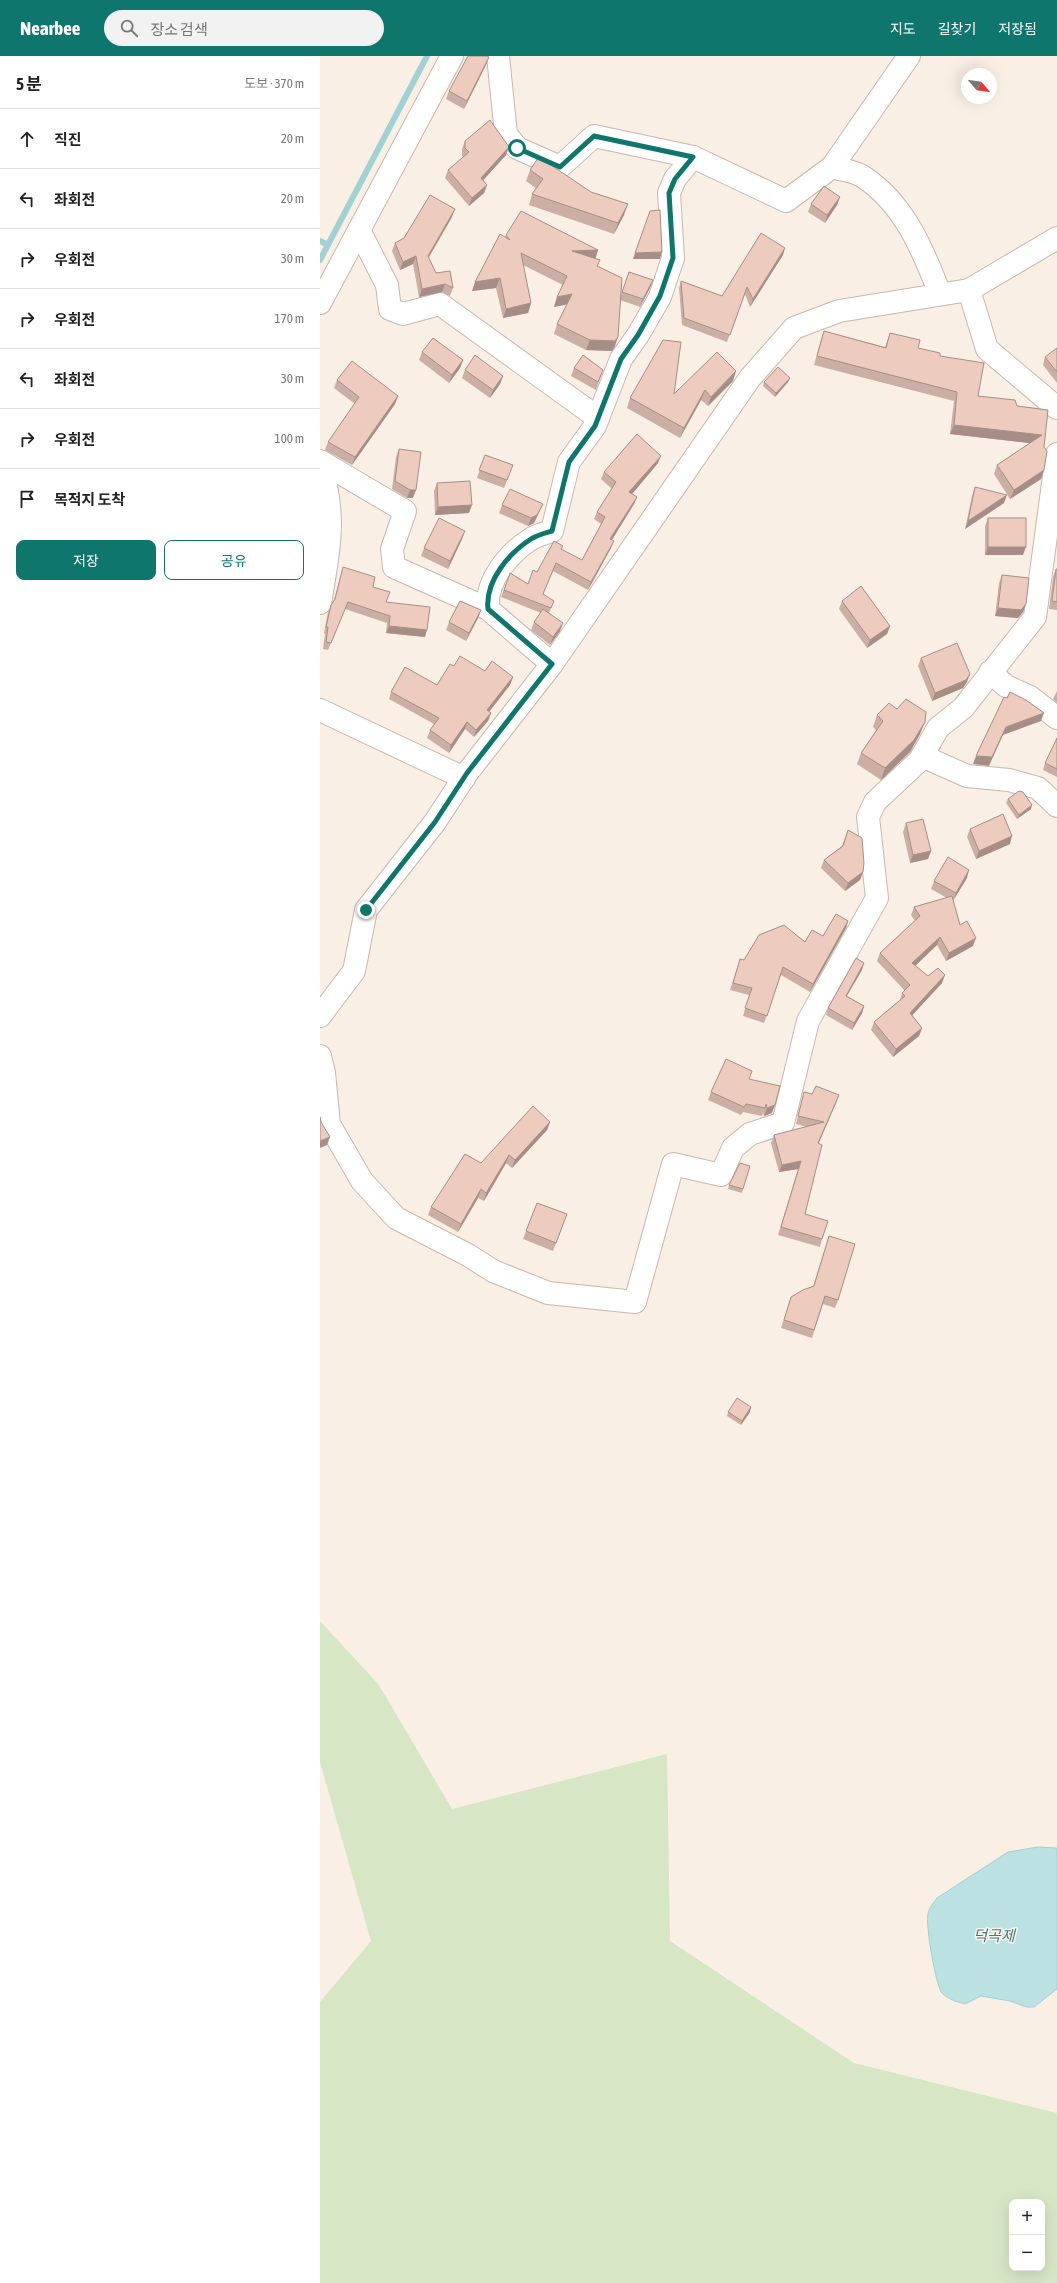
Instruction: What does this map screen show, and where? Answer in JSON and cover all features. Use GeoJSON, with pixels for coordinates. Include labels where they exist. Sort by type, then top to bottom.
{"type":"FeatureCollection","features":[{"type":"Feature","properties":{"kind":"street"},"geometry":{"type":"LineString","coordinates":[[320,303],[452,56]]}},
{"type":"Feature","properties":{"kind":"street"},"geometry":{"type":"LineString","coordinates":[[498,56],[506,134],[517,148],[560,167],[594,136],[693,157],[786,201],[832,167],[909,56]]}},
{"type":"Feature","properties":{"kind":"street"},"geometry":{"type":"LineString","coordinates":[[488,609],[487,598],[498,569],[532,538],[552,531],[569,462],[595,426],[621,359],[638,335],[660,296],[673,258],[669,193],[675,179],[693,157]]}},
{"type":"Feature","properties":{"kind":"street"},"geometry":{"type":"LineString","coordinates":[[832,167],[861,176],[895,205],[923,250],[940,294]]}},
{"type":"Feature","properties":{"kind":"street"},"geometry":{"type":"LineString","coordinates":[[359,230],[387,285],[390,309],[403,314],[440,304],[598,418]]}},
{"type":"Feature","properties":{"kind":"street"},"geometry":{"type":"LineString","coordinates":[[320,1016],[354,971],[366,910],[435,822],[464,778],[552,664],[750,378],[794,328],[839,311],[969,290],[1057,238]]}},
{"type":"Feature","properties":{"kind":"street"},"geometry":{"type":"LineString","coordinates":[[969,290],[987,349],[1057,408]]}},
{"type":"Feature","properties":{"kind":"street"},"geometry":{"type":"LineString","coordinates":[[320,1056],[324,1073],[329,1124],[362,1181],[396,1218],[468,1255],[492,1271],[548,1293],[634,1302],[674,1164],[721,1175],[732,1148],[750,1134],[784,1122],[808,1021],[877,898],[868,817],[875,802],[920,760],[938,728],[963,708],[1035,617],[1057,454]]}},
{"type":"Feature","properties":{"kind":"street"},"geometry":{"type":"LineString","coordinates":[[320,462],[405,511],[392,549],[394,567],[488,609],[552,664]]}},
{"type":"Feature","properties":{"kind":"street"},"geometry":{"type":"LineString","coordinates":[[320,462],[327,485],[331,515],[328,556],[320,603]]}},
{"type":"Feature","properties":{"kind":"street"},"geometry":{"type":"LineString","coordinates":[[990,672],[1006,686],[1030,697],[1057,718]]}},
{"type":"Feature","properties":{"kind":"street"},"geometry":{"type":"LineString","coordinates":[[320,710],[464,778]]}},
{"type":"Feature","properties":{"kind":"street"},"geometry":{"type":"LineString","coordinates":[[922,756],[967,776],[1009,780],[1038,788],[1057,806]]}},
{"type":"Feature","properties":{"kind":"green space"},"geometry":{"type":"Polygon","coordinates":[[[320,1621],[379,1685],[452,1809],[667,1754],[670,1941],[854,2063],[1057,2113],[1057,2283],[320,2283],[320,2002],[371,1941],[320,1762],[320,1621]]]}},
{"type":"Feature","properties":{"kind":"water","name":"덕곡제"},"geometry":{"type":"Polygon","coordinates":[[[1038,1847],[1057,1848],[1057,1989],[1034,2007],[1026,2007],[1010,2001],[981,1996],[965,2004],[947,1997],[942,1993],[940,1988],[932,1955],[927,1920],[931,1906],[937,1898],[1008,1852],[1038,1847]]]}},
{"type":"Feature","properties":{"kind":"building"},"geometry":{"type":"Polygon","coordinates":[[[468,56],[489,57],[467,101],[449,91],[468,56]]]}},
{"type":"Feature","properties":{"kind":"building"},"geometry":{"type":"Polygon","coordinates":[[[490,120],[509,147],[481,178],[487,185],[472,198],[448,170],[469,152],[465,148],[465,141],[490,120]]]}},
{"type":"Feature","properties":{"kind":"building"},"geometry":{"type":"Polygon","coordinates":[[[538,158],[591,192],[628,204],[618,223],[532,194],[543,179],[530,170],[538,158]]]}},
{"type":"Feature","properties":{"kind":"building"},"geometry":{"type":"Polygon","coordinates":[[[824,186],[840,197],[827,215],[811,204],[824,186]]]}},
{"type":"Feature","properties":{"kind":"building"},"geometry":{"type":"Polygon","coordinates":[[[430,195],[455,209],[428,256],[436,273],[450,271],[453,288],[445,284],[422,289],[416,256],[403,262],[395,243],[404,238],[430,195]]]}},
{"type":"Feature","properties":{"kind":"building"},"geometry":{"type":"Polygon","coordinates":[[[660,210],[662,252],[635,253],[650,211],[660,210]]]}},
{"type":"Feature","properties":{"kind":"building"},"geometry":{"type":"Polygon","coordinates":[[[521,211],[598,250],[572,251],[600,260],[597,266],[622,278],[618,337],[615,341],[590,340],[557,324],[572,294],[557,297],[567,276],[521,253],[531,303],[506,309],[500,278],[475,282],[500,234],[510,240],[506,235],[521,211]]]}},
{"type":"Feature","properties":{"kind":"building"},"geometry":{"type":"Polygon","coordinates":[[[761,233],[785,248],[753,299],[747,287],[730,335],[684,318],[681,281],[722,296],[761,233]]]}},
{"type":"Feature","properties":{"kind":"building"},"geometry":{"type":"Polygon","coordinates":[[[629,272],[653,280],[643,299],[622,292],[629,272]]]}},
{"type":"Feature","properties":{"kind":"building"},"geometry":{"type":"Polygon","coordinates":[[[824,331],[886,348],[890,333],[920,340],[918,348],[940,353],[940,356],[984,363],[978,396],[1015,400],[1017,406],[1048,410],[1044,447],[1047,451],[1044,470],[1014,490],[997,465],[1042,435],[954,425],[957,392],[817,356],[824,331]]]}},
{"type":"Feature","properties":{"kind":"building"},"geometry":{"type":"Polygon","coordinates":[[[433,338],[463,360],[452,375],[422,352],[433,338]]]}},
{"type":"Feature","properties":{"kind":"building"},"geometry":{"type":"Polygon","coordinates":[[[663,340],[681,342],[674,394],[717,352],[736,371],[711,397],[705,390],[684,428],[630,398],[663,340]]]}},
{"type":"Feature","properties":{"kind":"building"},"geometry":{"type":"Polygon","coordinates":[[[1057,348],[1057,372],[1045,357],[1057,348]]]}},
{"type":"Feature","properties":{"kind":"building"},"geometry":{"type":"Polygon","coordinates":[[[475,355],[503,376],[493,390],[465,370],[475,355]]]}},
{"type":"Feature","properties":{"kind":"building"},"geometry":{"type":"Polygon","coordinates":[[[583,355],[603,370],[598,382],[574,368],[583,355]]]}},
{"type":"Feature","properties":{"kind":"building"},"geometry":{"type":"Polygon","coordinates":[[[352,361],[398,396],[355,457],[328,442],[359,397],[337,380],[352,361]]]}},
{"type":"Feature","properties":{"kind":"building"},"geometry":{"type":"Polygon","coordinates":[[[778,367],[790,378],[776,393],[764,382],[778,367]]]}},
{"type":"Feature","properties":{"kind":"building"},"geometry":{"type":"Polygon","coordinates":[[[637,434],[661,456],[629,492],[637,497],[610,539],[614,541],[591,582],[556,563],[543,594],[554,601],[551,608],[504,590],[510,573],[528,584],[533,570],[537,572],[554,541],[563,546],[561,549],[582,560],[605,517],[597,512],[616,482],[604,472],[637,434]]]}},
{"type":"Feature","properties":{"kind":"building"},"geometry":{"type":"Polygon","coordinates":[[[399,449],[421,452],[416,490],[410,490],[395,481],[399,449]]]}},
{"type":"Feature","properties":{"kind":"building"},"geometry":{"type":"Polygon","coordinates":[[[485,455],[513,465],[507,480],[479,470],[485,455]]]}},
{"type":"Feature","properties":{"kind":"building"},"geometry":{"type":"Polygon","coordinates":[[[470,481],[472,505],[438,507],[437,483],[470,481]]]}},
{"type":"Feature","properties":{"kind":"building"},"geometry":{"type":"Polygon","coordinates":[[[975,487],[1007,495],[968,521],[975,487]]]}},
{"type":"Feature","properties":{"kind":"building"},"geometry":{"type":"Polygon","coordinates":[[[510,489],[543,504],[537,515],[531,518],[502,505],[510,489]]]}},
{"type":"Feature","properties":{"kind":"building"},"geometry":{"type":"Polygon","coordinates":[[[439,518],[465,531],[450,561],[424,548],[439,518]]]}},
{"type":"Feature","properties":{"kind":"building"},"geometry":{"type":"Polygon","coordinates":[[[988,518],[1026,518],[1026,547],[988,547],[988,518]]]}},
{"type":"Feature","properties":{"kind":"building"},"geometry":{"type":"Polygon","coordinates":[[[343,567],[375,577],[373,587],[390,592],[386,602],[430,607],[427,630],[389,626],[390,616],[348,602],[331,643],[326,642],[328,627],[326,627],[343,567]]]}},
{"type":"Feature","properties":{"kind":"building"},"geometry":{"type":"Polygon","coordinates":[[[1057,569],[1057,602],[1052,601],[1057,569]]]}},
{"type":"Feature","properties":{"kind":"building"},"geometry":{"type":"Polygon","coordinates":[[[1002,575],[1029,578],[1026,604],[1021,610],[998,608],[1002,575]]]}},
{"type":"Feature","properties":{"kind":"building"},"geometry":{"type":"Polygon","coordinates":[[[861,586],[890,626],[870,640],[842,601],[861,586]]]}},
{"type":"Feature","properties":{"kind":"building"},"geometry":{"type":"Polygon","coordinates":[[[460,601],[481,610],[469,633],[449,622],[460,601]]]}},
{"type":"Feature","properties":{"kind":"building"},"geometry":{"type":"Polygon","coordinates":[[[543,609],[563,623],[553,637],[534,622],[543,609]]]}},
{"type":"Feature","properties":{"kind":"building"},"geometry":{"type":"Polygon","coordinates":[[[957,643],[970,674],[966,680],[935,693],[921,658],[957,643]]]}},
{"type":"Feature","properties":{"kind":"building"},"geometry":{"type":"Polygon","coordinates":[[[460,656],[485,671],[492,661],[513,677],[487,710],[491,713],[476,730],[467,722],[451,745],[430,730],[439,718],[391,692],[405,667],[437,685],[450,664],[454,666],[460,656]]]}},
{"type":"Feature","properties":{"kind":"building"},"geometry":{"type":"Polygon","coordinates":[[[1010,692],[1026,700],[1044,713],[1006,727],[992,757],[976,756],[1004,697],[1007,698],[1010,692]]]}},
{"type":"Feature","properties":{"kind":"building"},"geometry":{"type":"Polygon","coordinates":[[[906,699],[926,712],[925,722],[914,740],[885,768],[861,753],[883,721],[877,715],[889,703],[897,709],[906,699]]]}},
{"type":"Feature","properties":{"kind":"building"},"geometry":{"type":"Polygon","coordinates":[[[1057,738],[1057,769],[1045,763],[1057,738]]]}},
{"type":"Feature","properties":{"kind":"building"},"geometry":{"type":"Polygon","coordinates":[[[1019,791],[1023,792],[1032,805],[1019,815],[1008,799],[1019,791]]]}},
{"type":"Feature","properties":{"kind":"building"},"geometry":{"type":"Polygon","coordinates":[[[1003,814],[1012,836],[979,851],[970,829],[1003,814]]]}},
{"type":"Feature","properties":{"kind":"building"},"geometry":{"type":"Polygon","coordinates":[[[923,819],[931,851],[913,855],[906,823],[923,819]]]}},
{"type":"Feature","properties":{"kind":"building"},"geometry":{"type":"Polygon","coordinates":[[[848,830],[862,838],[864,863],[863,872],[848,883],[824,860],[843,846],[848,830]]]}},
{"type":"Feature","properties":{"kind":"building"},"geometry":{"type":"Polygon","coordinates":[[[948,857],[969,870],[956,893],[934,881],[948,857]]]}},
{"type":"Feature","properties":{"kind":"building"},"geometry":{"type":"Polygon","coordinates":[[[952,896],[960,925],[967,921],[976,938],[949,953],[940,937],[912,963],[928,976],[938,968],[945,975],[910,1013],[922,1028],[896,1049],[874,1022],[905,996],[902,993],[910,985],[880,953],[920,916],[914,907],[952,896]]]}},
{"type":"Feature","properties":{"kind":"building"},"geometry":{"type":"Polygon","coordinates":[[[836,914],[848,921],[813,984],[783,967],[767,1016],[745,1008],[752,988],[733,983],[740,959],[744,960],[759,935],[784,925],[805,942],[812,930],[823,936],[836,914]]]}},
{"type":"Feature","properties":{"kind":"building"},"geometry":{"type":"Polygon","coordinates":[[[856,958],[864,963],[846,996],[864,1006],[854,1023],[828,1008],[856,958]]]}},
{"type":"Feature","properties":{"kind":"building"},"geometry":{"type":"Polygon","coordinates":[[[726,1059],[752,1071],[749,1079],[780,1086],[775,1105],[767,1108],[766,1104],[765,1108],[746,1104],[744,1107],[711,1092],[726,1059]]]}},
{"type":"Feature","properties":{"kind":"building"},"geometry":{"type":"Polygon","coordinates":[[[816,1086],[839,1095],[818,1143],[822,1145],[805,1214],[828,1221],[822,1239],[781,1227],[801,1161],[782,1165],[774,1135],[824,1122],[798,1116],[804,1092],[812,1094],[816,1086]]]}},
{"type":"Feature","properties":{"kind":"building"},"geometry":{"type":"Polygon","coordinates":[[[533,1106],[550,1122],[515,1160],[509,1155],[486,1193],[481,1189],[461,1224],[431,1207],[465,1154],[481,1163],[533,1106]]]}},
{"type":"Feature","properties":{"kind":"building"},"geometry":{"type":"Polygon","coordinates":[[[320,1117],[321,1122],[330,1137],[320,1141],[320,1117]]]}},
{"type":"Feature","properties":{"kind":"building"},"geometry":{"type":"Polygon","coordinates":[[[740,1163],[750,1166],[743,1189],[729,1185],[740,1163]]]}},
{"type":"Feature","properties":{"kind":"building"},"geometry":{"type":"Polygon","coordinates":[[[537,1203],[567,1214],[556,1243],[526,1231],[537,1203]]]}},
{"type":"Feature","properties":{"kind":"building"},"geometry":{"type":"Polygon","coordinates":[[[829,1236],[855,1244],[838,1300],[825,1296],[814,1330],[784,1320],[791,1297],[814,1286],[829,1236]]]}},
{"type":"Feature","properties":{"kind":"building"},"geometry":{"type":"Polygon","coordinates":[[[737,1398],[751,1407],[742,1421],[728,1412],[737,1398]]]}},
{"type":"Feature","properties":{"kind":"waterway"},"geometry":{"type":"LineString","coordinates":[[320,260],[427,56]]}},
{"type":"Feature","properties":{"kind":"waterway"},"geometry":{"type":"LineString","coordinates":[[320,241],[328,245]]}},
{"type":"Feature","properties":{"kind":"route"},"geometry":{"type":"LineString","coordinates":[[366,910],[435,822],[467,773],[552,664],[488,609],[487,598],[498,569],[532,538],[552,531],[569,462],[595,426],[621,359],[638,335],[660,296],[673,258],[669,193],[675,179],[693,157],[594,136],[560,167],[517,148]]}}]}
